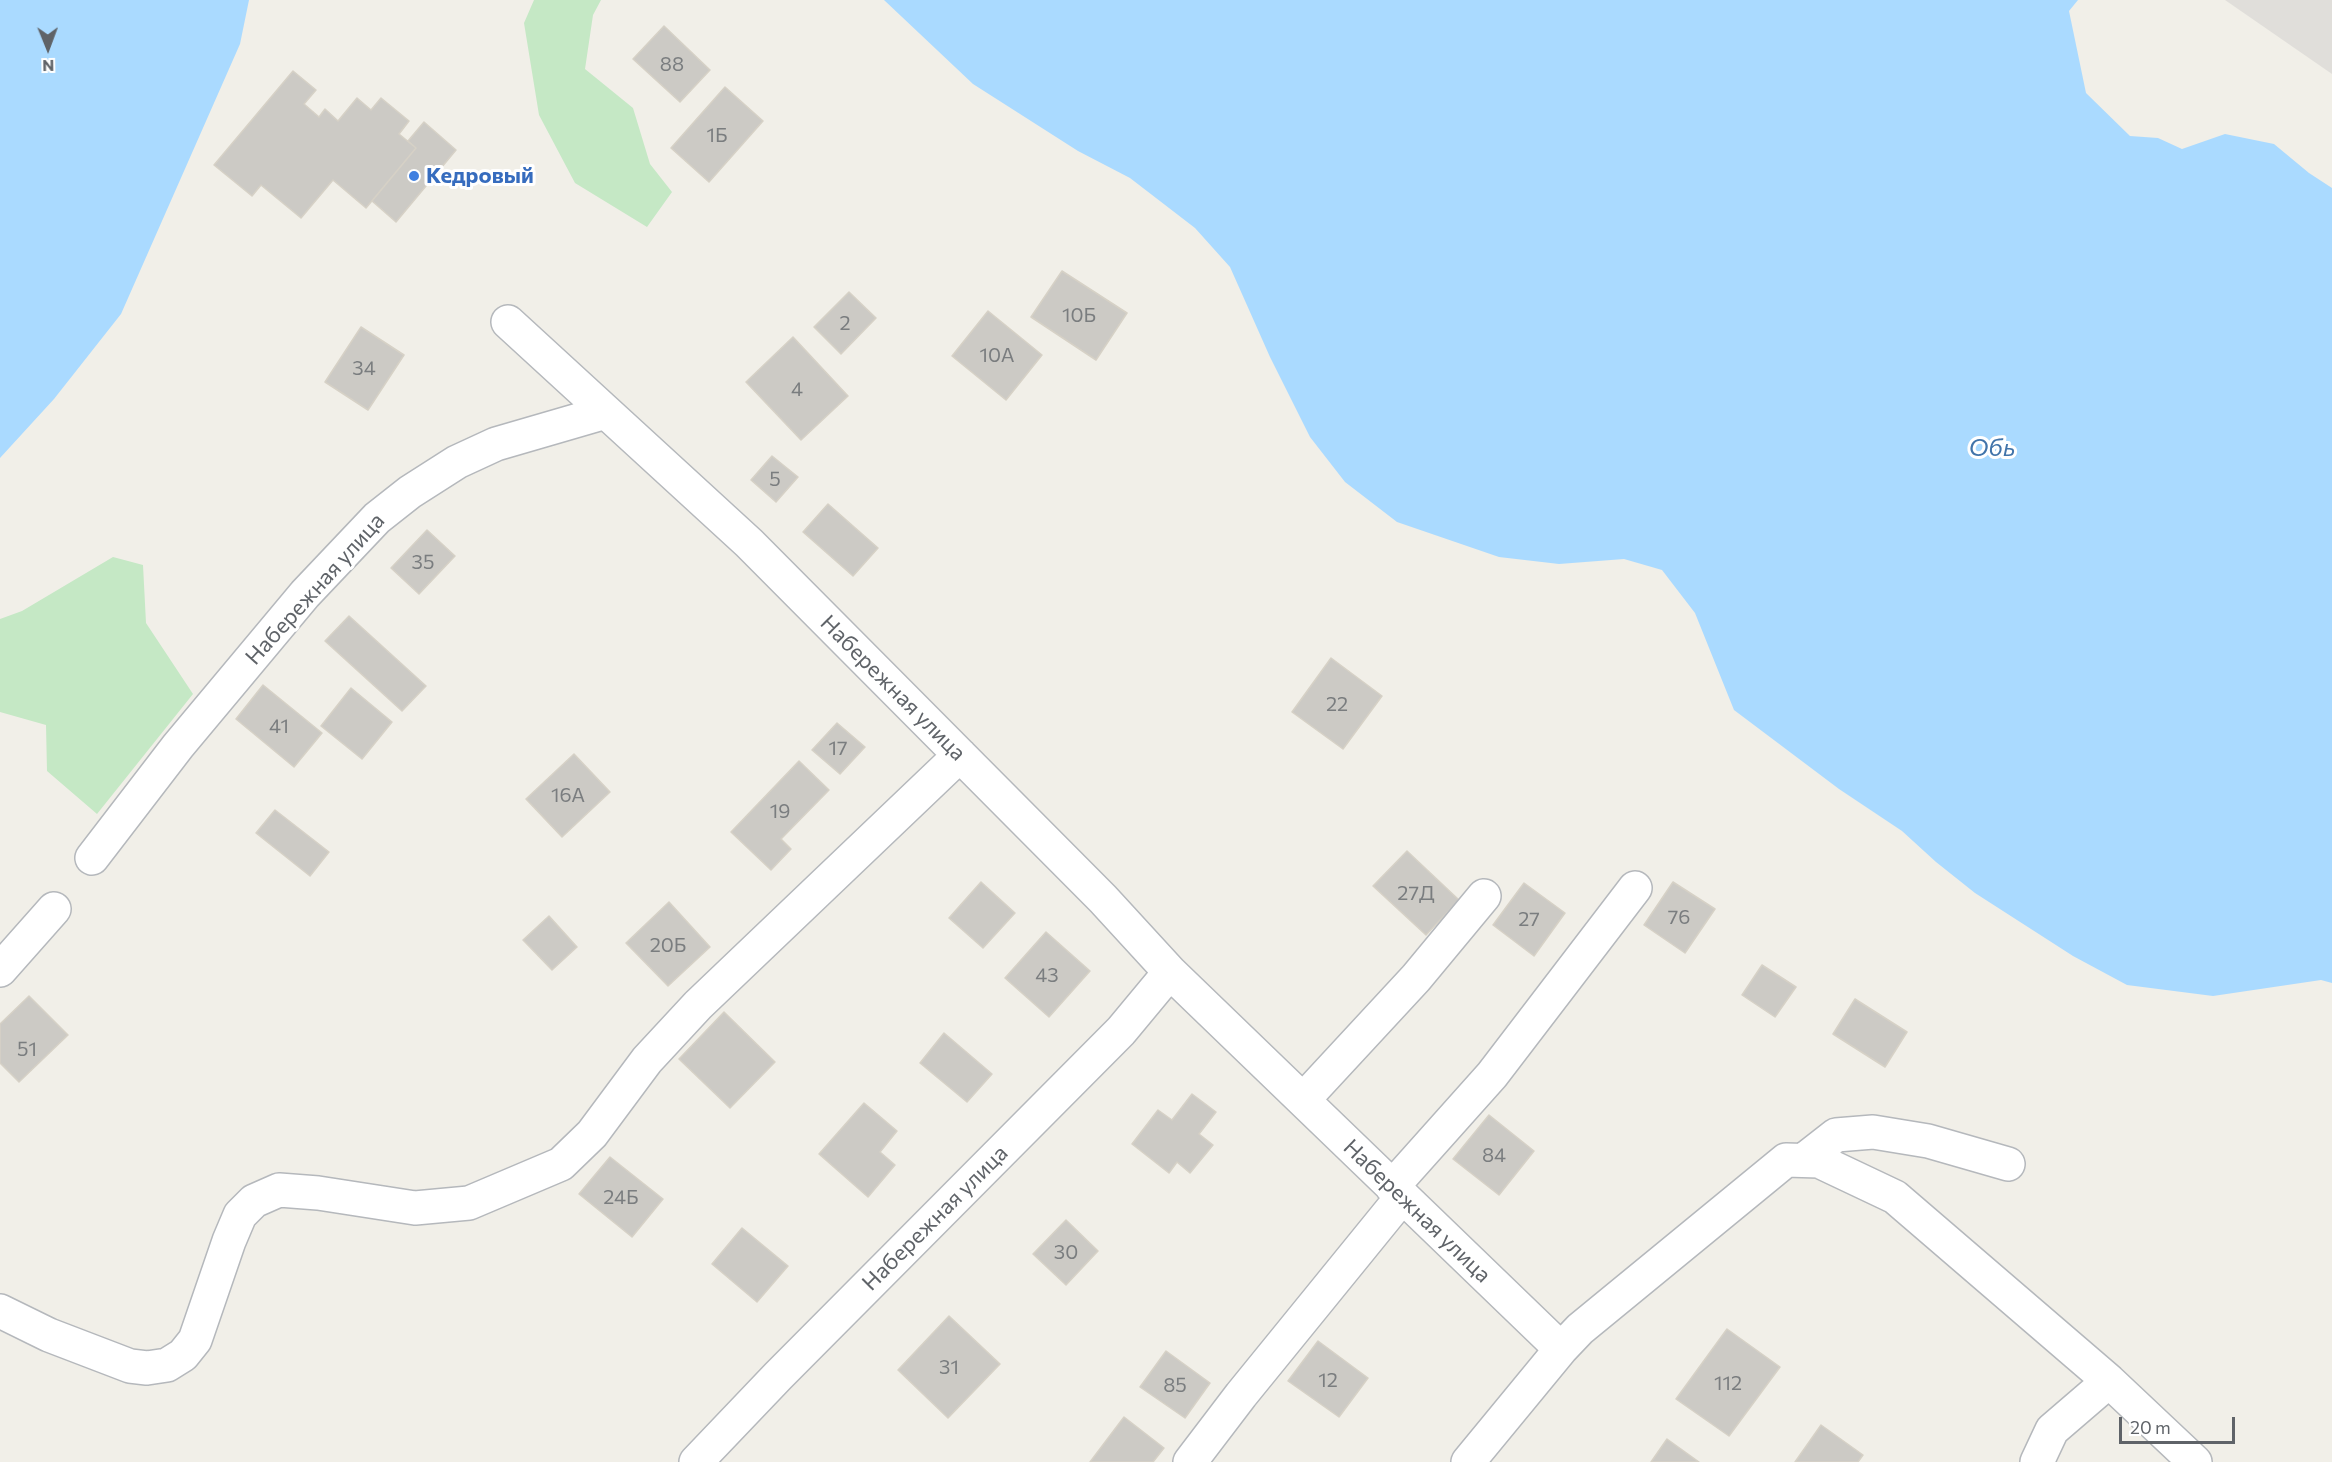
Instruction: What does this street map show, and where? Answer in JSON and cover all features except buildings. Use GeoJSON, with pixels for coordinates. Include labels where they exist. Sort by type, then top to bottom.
{"type":"FeatureCollection","features":[{"type":"Feature","properties":{"kind":"street","name":"Набережная улица"},"geometry":{"type":"LineString","coordinates":[[508,322],[749,543],[1102,899],[1170,972],[1561,1349]]}},
{"type":"Feature","properties":{"kind":"street","name":"Набережная улица"},"geometry":{"type":"LineString","coordinates":[[92,858],[193,728],[305,594],[376,518],[410,492],[457,462],[496,444],[606,412]]}},
{"type":"Feature","properties":{"kind":"street"},"geometry":{"type":"LineString","coordinates":[[0,1311],[49,1335],[130,1366],[147,1368],[166,1365],[183,1355],[195,1340],[240,1215],[254,1201],[279,1190],[318,1193],[415,1208],[469,1203],[561,1164],[592,1134],[646,1060],[698,1005],[960,755]]}},
{"type":"Feature","properties":{"kind":"street"},"geometry":{"type":"LineString","coordinates":[[1190,1462],[1397,1192],[1492,1075],[1635,888]]}},
{"type":"Feature","properties":{"kind":"street"},"geometry":{"type":"LineString","coordinates":[[1303,1101],[1352,1045],[1416,978],[1484,896]]}},
{"type":"Feature","properties":{"kind":"street"},"geometry":{"type":"LineString","coordinates":[[0,970],[54,909]]}},
{"type":"Feature","properties":{"kind":"street","name":"Набережная улица"},"geometry":{"type":"LineString","coordinates":[[696,1462],[778,1376],[1121,1031],[1170,972]]}},
{"type":"Feature","properties":{"kind":"street"},"geometry":{"type":"LineString","coordinates":[[1468,1462],[1580,1329],[1795,1160],[1836,1135],[1873,1132],[1928,1141],[2008,1164]]}},
{"type":"Feature","properties":{"kind":"street"},"geometry":{"type":"LineString","coordinates":[[1795,1160],[1819,1161],[1895,1197],[2109,1381],[2195,1462]]}},
{"type":"Feature","properties":{"kind":"street"},"geometry":{"type":"LineString","coordinates":[[2037,1462],[2052,1430],[2109,1381]]}},
{"type":"Feature","properties":{"kind":"shaded area"},"geometry":{"type":"Polygon","coordinates":[[[2225,0],[2332,0],[2332,74],[2225,0]]]}},
{"type":"Feature","properties":{"kind":"green space"},"geometry":{"type":"Polygon","coordinates":[[[534,0],[601,0],[593,15],[585,69],[633,108],[650,164],[672,192],[647,227],[575,183],[539,115],[524,23],[534,0]]]}},
{"type":"Feature","properties":{"kind":"green space"},"geometry":{"type":"Polygon","coordinates":[[[113,557],[143,565],[146,623],[193,694],[97,814],[47,771],[46,725],[0,712],[0,619],[22,611],[113,557]]]}},
{"type":"Feature","properties":{"kind":"water"},"geometry":{"type":"Polygon","coordinates":[[[0,0],[249,0],[240,44],[121,314],[54,399],[0,458],[0,0]]]}},
{"type":"Feature","properties":{"kind":"water","name":"Обь"},"geometry":{"type":"Polygon","coordinates":[[[884,0],[2078,0],[2069,11],[2086,93],[2130,136],[2158,138],[2182,149],[2225,134],[2274,144],[2309,173],[2332,188],[2332,983],[2321,980],[2213,996],[2127,985],[2073,956],[1975,893],[1902,831],[1839,789],[1734,710],[1695,613],[1662,570],[1624,559],[1559,564],[1499,557],[1397,522],[1345,482],[1310,437],[1270,357],[1230,267],[1195,228],[1130,178],[1078,151],[973,84],[884,0]]]}},
{"type":"Feature","properties":{"kind":"place","name":"Кедровый"},"geometry":{"type":"Point","coordinates":[414,176]}}]}
